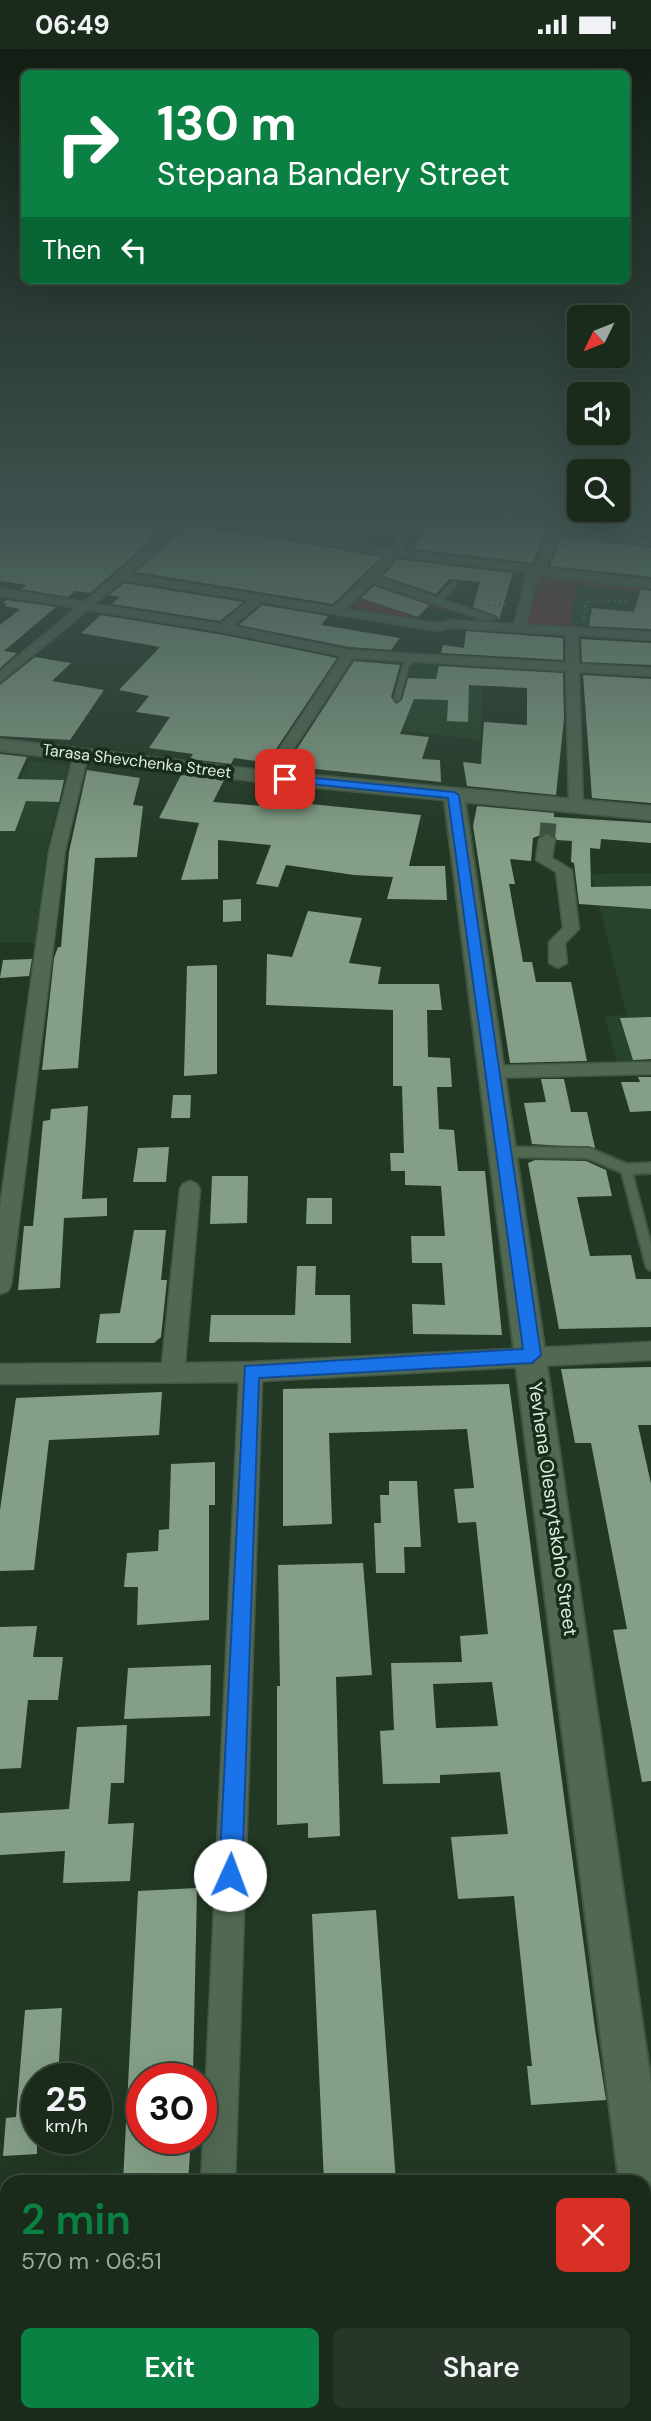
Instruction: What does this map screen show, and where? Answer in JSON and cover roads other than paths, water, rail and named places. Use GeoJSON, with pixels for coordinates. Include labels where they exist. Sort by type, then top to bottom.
{"type":"FeatureCollection","features":[{"type":"Feature","properties":{"kind":"main road","name":"Tarasa Shevchenka Street"},"geometry":{"type":"LineString","coordinates":[[0,745],[268,777],[454,795],[550,811],[576,807],[651,813]]}},
{"type":"Feature","properties":{"kind":"street"},"geometry":{"type":"LineString","coordinates":[[1,675],[51,634]]}},
{"type":"Feature","properties":{"kind":"street"},"geometry":{"type":"LineString","coordinates":[[251,634],[349,654],[412,660],[443,634]]}},
{"type":"Feature","properties":{"kind":"street"},"geometry":{"type":"LineString","coordinates":[[404,634],[433,644],[573,670],[651,672]]}},
{"type":"Feature","properties":{"kind":"street"},"geometry":{"type":"LineString","coordinates":[[576,807],[573,670],[578,634]]}},
{"type":"Feature","properties":{"kind":"street"},"geometry":{"type":"LineString","coordinates":[[609,634],[651,636]]}},
{"type":"Feature","properties":{"kind":"street"},"geometry":{"type":"LineString","coordinates":[[268,777],[349,654]]}},
{"type":"Feature","properties":{"kind":"street"},"geometry":{"type":"LineString","coordinates":[[0,1285],[57,851],[81,754]]}},
{"type":"Feature","properties":{"kind":"street","name":"Yevhena Olesnytskoho Street"},"geometry":{"type":"LineString","coordinates":[[454,795],[641,2175]]}},
{"type":"Feature","properties":{"kind":"street"},"geometry":{"type":"LineString","coordinates":[[547,839],[544,860],[564,870],[571,929],[557,942],[558,963]]}},
{"type":"Feature","properties":{"kind":"street"},"geometry":{"type":"LineString","coordinates":[[493,1072],[651,1068]]}},
{"type":"Feature","properties":{"kind":"street"},"geometry":{"type":"LineString","coordinates":[[173,1371],[190,1189]]}},
{"type":"Feature","properties":{"kind":"street"},"geometry":{"type":"LineString","coordinates":[[0,1374],[251,1372],[532,1355],[651,1351]]}},
{"type":"Feature","properties":{"kind":"street"},"geometry":{"type":"LineString","coordinates":[[218,2175],[251,1372]]}},
{"type":"Feature","properties":{"kind":"lane"},"geometry":{"type":"LineString","coordinates":[[397,698],[407,665],[412,660]]}},
{"type":"Feature","properties":{"kind":"lane"},"geometry":{"type":"LineString","coordinates":[[504,1153],[588,1153],[626,1169],[651,1168]]}},
{"type":"Feature","properties":{"kind":"lane"},"geometry":{"type":"LineString","coordinates":[[626,1169],[651,1265]]}},
{"type":"Feature","properties":{"kind":"lane"},"geometry":{"type":"LineString","coordinates":[[637,1209],[651,1208]]}},
{"type":"Feature","properties":{"kind":"tunnel"},"geometry":{"type":"LineString","coordinates":[[547,839],[549,817]]}}]}
